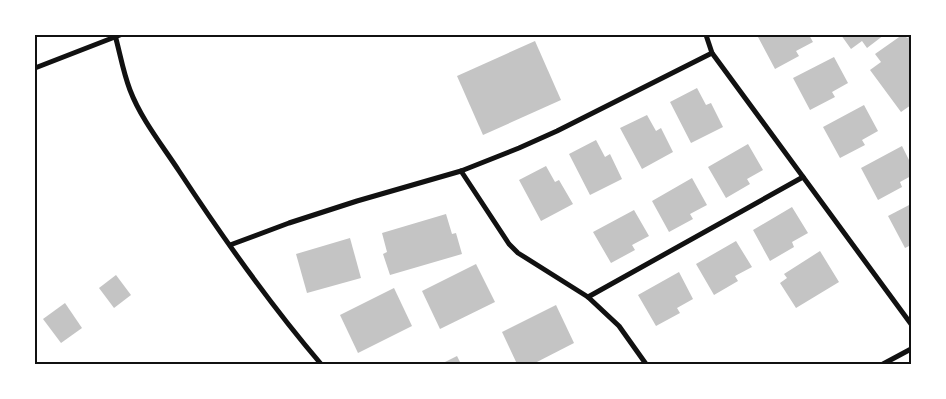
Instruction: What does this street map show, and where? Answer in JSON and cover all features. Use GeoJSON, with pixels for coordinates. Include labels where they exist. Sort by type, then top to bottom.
{"type":"FeatureCollection","features":[{"type":"Feature","properties":{"kind":"street"},"geometry":{"type":"LineString","coordinates":[[706,35],[712,53],[911,324]]}},
{"type":"Feature","properties":{"kind":"street"},"geometry":{"type":"LineString","coordinates":[[35,68],[117,36],[130,90],[138,107],[259,287],[321,364]]}},
{"type":"Feature","properties":{"kind":"street"},"geometry":{"type":"LineString","coordinates":[[230,245],[357,200],[461,171],[519,148],[557,131],[712,53]]}},
{"type":"Feature","properties":{"kind":"street"},"geometry":{"type":"LineString","coordinates":[[461,171],[502,234],[514,248],[588,297],[619,326],[646,364]]}},
{"type":"Feature","properties":{"kind":"street"},"geometry":{"type":"LineString","coordinates":[[588,297],[803,177]]}},
{"type":"Feature","properties":{"kind":"street"},"geometry":{"type":"LineString","coordinates":[[883,364],[911,349]]}},
{"type":"Feature","properties":{"kind":"building"},"geometry":{"type":"Polygon","coordinates":[[[762,35],[809,35],[813,42],[796,51],[799,56],[775,69],[758,37],[762,35]]]}},
{"type":"Feature","properties":{"kind":"building"},"geometry":{"type":"Polygon","coordinates":[[[841,35],[884,35],[867,48],[862,41],[851,49],[841,35]]]}},
{"type":"Feature","properties":{"kind":"building"},"geometry":{"type":"Polygon","coordinates":[[[902,35],[905,35],[907,38],[911,36],[911,105],[901,112],[870,70],[881,62],[875,54],[902,35]]]}},
{"type":"Feature","properties":{"kind":"building"},"geometry":{"type":"Polygon","coordinates":[[[535,41],[561,100],[483,135],[457,76],[535,41]]]}},
{"type":"Feature","properties":{"kind":"building"},"geometry":{"type":"Polygon","coordinates":[[[834,57],[848,83],[832,92],[835,97],[810,110],[793,78],[834,57]]]}},
{"type":"Feature","properties":{"kind":"building"},"geometry":{"type":"Polygon","coordinates":[[[697,88],[706,105],[711,103],[723,127],[691,143],[670,102],[697,88]]]}},
{"type":"Feature","properties":{"kind":"building"},"geometry":{"type":"Polygon","coordinates":[[[864,105],[878,131],[862,140],[865,145],[840,158],[823,127],[864,105]]]}},
{"type":"Feature","properties":{"kind":"building"},"geometry":{"type":"Polygon","coordinates":[[[647,115],[656,131],[661,128],[673,152],[642,169],[620,128],[647,115]]]}},
{"type":"Feature","properties":{"kind":"building"},"geometry":{"type":"Polygon","coordinates":[[[596,140],[605,157],[610,154],[622,179],[590,195],[569,154],[596,140]]]}},
{"type":"Feature","properties":{"kind":"building"},"geometry":{"type":"Polygon","coordinates":[[[748,144],[763,170],[747,179],[750,184],[726,198],[708,167],[748,144]]]}},
{"type":"Feature","properties":{"kind":"building"},"geometry":{"type":"Polygon","coordinates":[[[902,146],[911,164],[911,176],[900,182],[902,187],[878,200],[861,168],[902,146]]]}},
{"type":"Feature","properties":{"kind":"building"},"geometry":{"type":"Polygon","coordinates":[[[546,166],[555,182],[559,180],[573,204],[541,221],[519,180],[546,166]]]}},
{"type":"Feature","properties":{"kind":"building"},"geometry":{"type":"Polygon","coordinates":[[[692,178],[707,205],[690,214],[693,219],[669,232],[652,201],[692,178]]]}},
{"type":"Feature","properties":{"kind":"building"},"geometry":{"type":"Polygon","coordinates":[[[911,204],[911,245],[905,248],[888,216],[911,204]]]}},
{"type":"Feature","properties":{"kind":"building"},"geometry":{"type":"Polygon","coordinates":[[[792,207],[808,233],[792,242],[794,247],[770,261],[753,230],[792,207]]]}},
{"type":"Feature","properties":{"kind":"building"},"geometry":{"type":"Polygon","coordinates":[[[634,210],[649,236],[632,245],[635,250],[611,263],[593,232],[634,210]]]}},
{"type":"Feature","properties":{"kind":"building"},"geometry":{"type":"Polygon","coordinates":[[[446,214],[452,234],[456,233],[462,254],[390,275],[383,254],[387,252],[382,233],[446,214]]]}},
{"type":"Feature","properties":{"kind":"building"},"geometry":{"type":"Polygon","coordinates":[[[350,238],[361,278],[307,293],[296,254],[350,238]]]}},
{"type":"Feature","properties":{"kind":"building"},"geometry":{"type":"Polygon","coordinates":[[[736,241],[752,267],[735,276],[738,281],[714,295],[696,264],[736,241]]]}},
{"type":"Feature","properties":{"kind":"building"},"geometry":{"type":"Polygon","coordinates":[[[820,251],[839,282],[796,308],[780,283],[787,278],[784,274],[820,251]]]}},
{"type":"Feature","properties":{"kind":"building"},"geometry":{"type":"Polygon","coordinates":[[[476,264],[495,302],[440,329],[422,291],[476,264]]]}},
{"type":"Feature","properties":{"kind":"building"},"geometry":{"type":"Polygon","coordinates":[[[679,272],[693,299],[677,308],[680,313],[656,326],[638,295],[679,272]]]}},
{"type":"Feature","properties":{"kind":"building"},"geometry":{"type":"Polygon","coordinates":[[[116,275],[131,295],[114,308],[99,288],[116,275]]]}},
{"type":"Feature","properties":{"kind":"building"},"geometry":{"type":"Polygon","coordinates":[[[394,288],[412,326],[358,353],[340,315],[394,288]]]}},
{"type":"Feature","properties":{"kind":"building"},"geometry":{"type":"Polygon","coordinates":[[[65,303],[82,328],[61,343],[43,319],[65,303]]]}},
{"type":"Feature","properties":{"kind":"building"},"geometry":{"type":"Polygon","coordinates":[[[556,305],[574,343],[533,364],[517,364],[502,332],[556,305]]]}},
{"type":"Feature","properties":{"kind":"building"},"geometry":{"type":"Polygon","coordinates":[[[457,356],[461,364],[441,364],[457,356]]]}}]}
